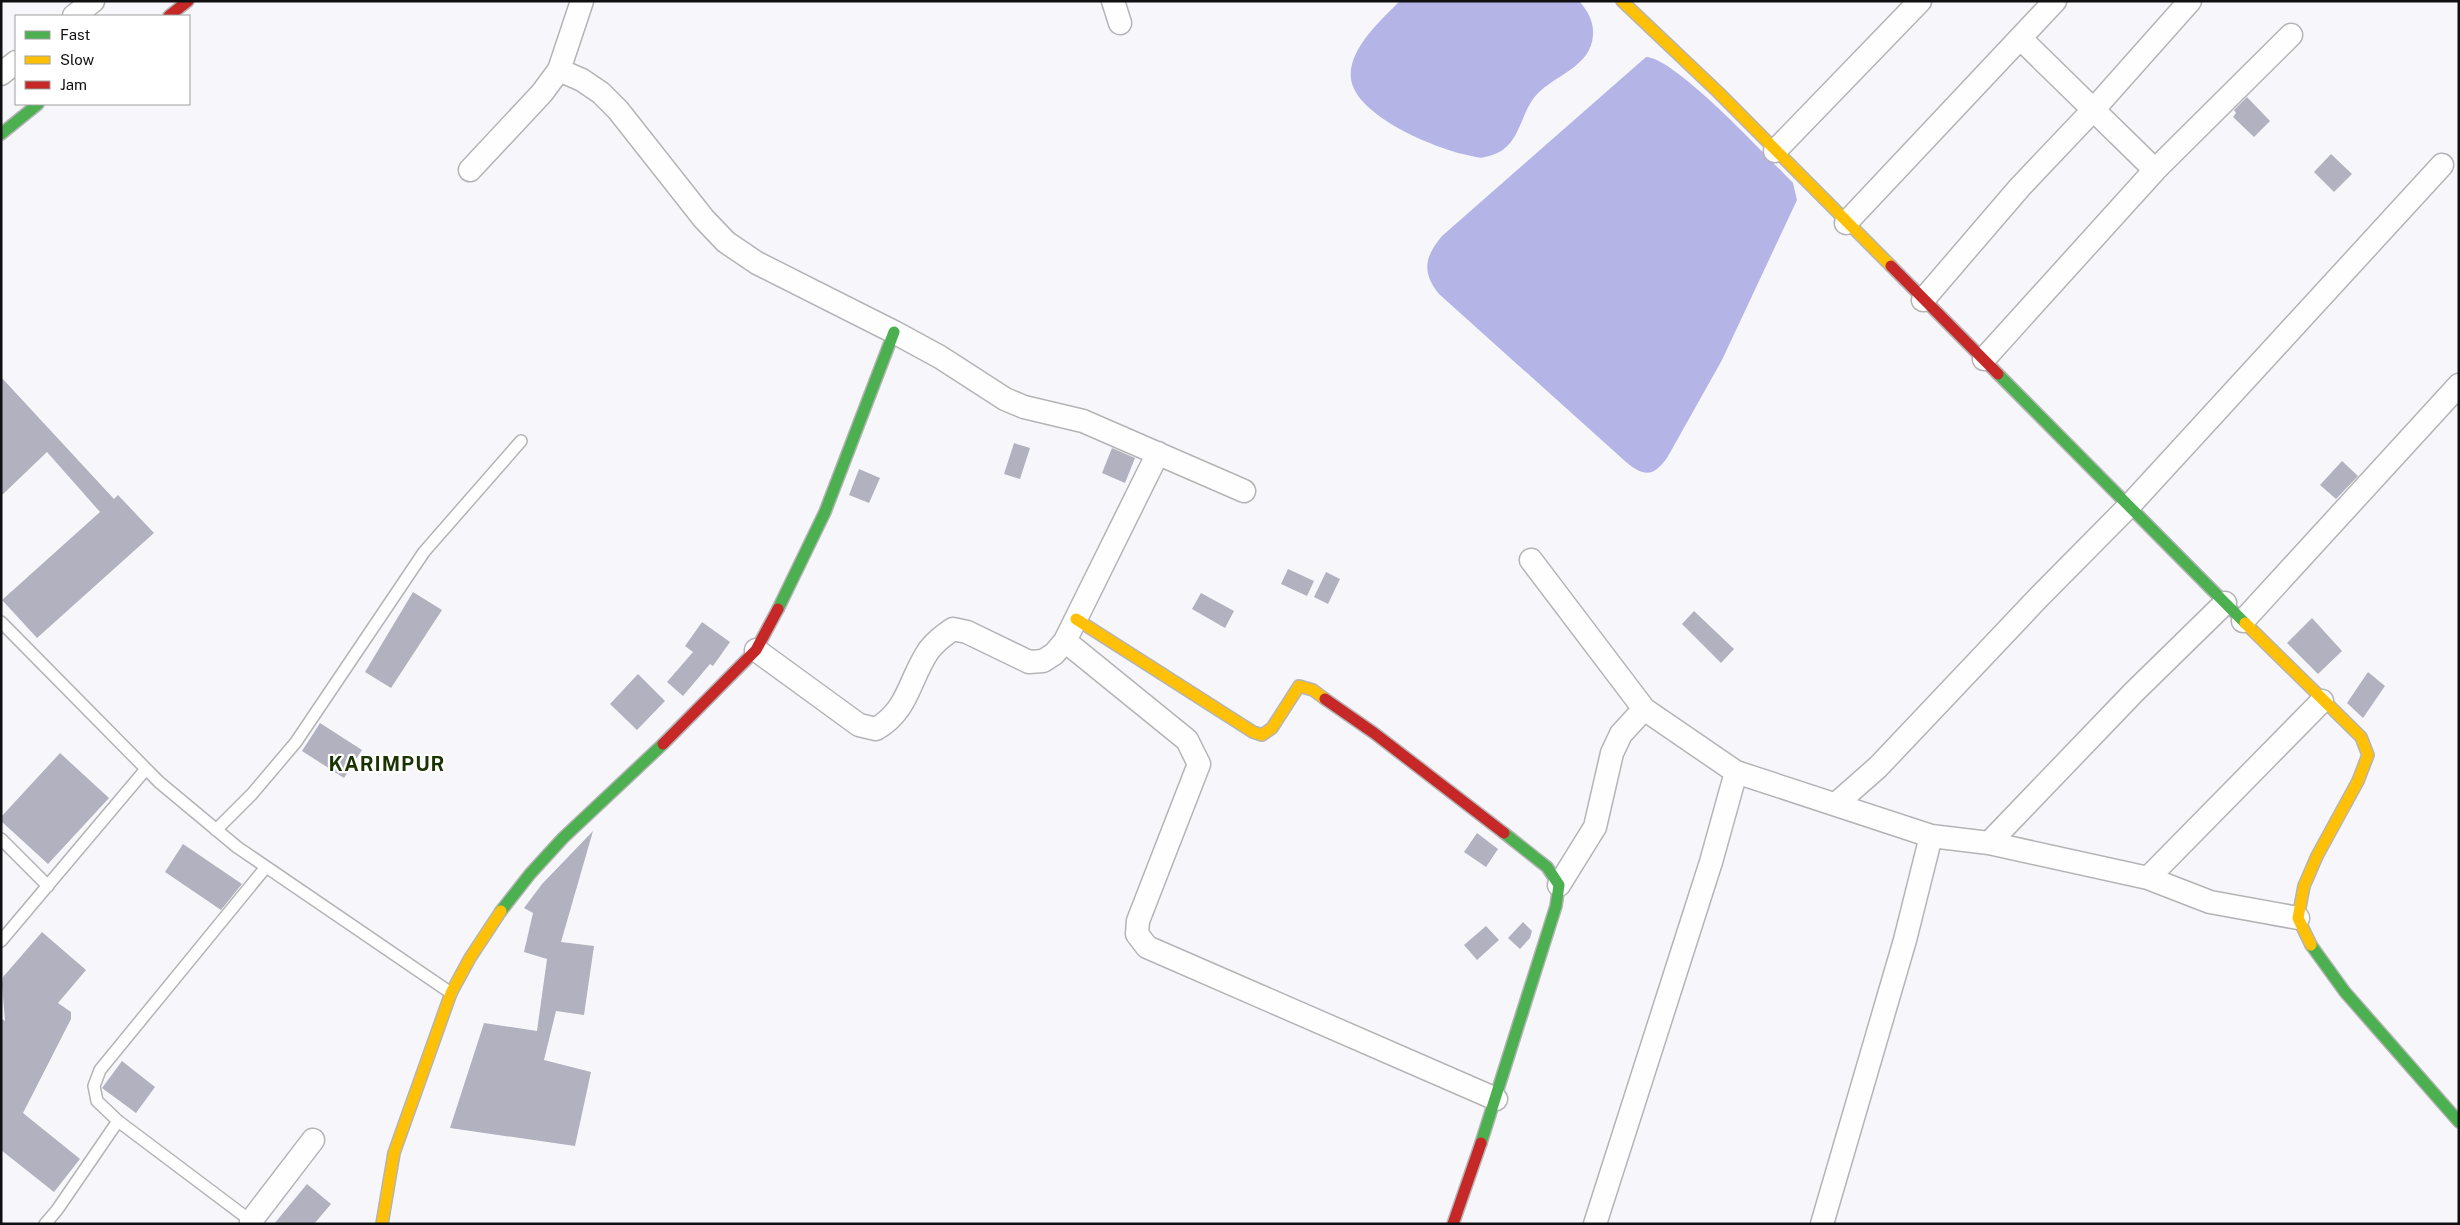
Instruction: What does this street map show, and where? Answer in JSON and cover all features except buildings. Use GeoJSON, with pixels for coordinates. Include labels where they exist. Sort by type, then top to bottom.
{"type":"FeatureCollection","features":[{"type":"Feature","properties":{"kind":"street"},"geometry":{"type":"LineString","coordinates":[[75,15],[94,1]]}},
{"type":"Feature","properties":{"kind":"street"},"geometry":{"type":"LineString","coordinates":[[170,15],[188,1]]}},
{"type":"Feature","properties":{"kind":"street"},"geometry":{"type":"LineString","coordinates":[[470,170],[542,93],[560,70],[582,1]]}},
{"type":"Feature","properties":{"kind":"street"},"geometry":{"type":"LineString","coordinates":[[1113,1],[1120,23]]}},
{"type":"Feature","properties":{"kind":"street"},"geometry":{"type":"LineString","coordinates":[[1775,151],[1920,1]]}},
{"type":"Feature","properties":{"kind":"street"},"geometry":{"type":"LineString","coordinates":[[1846,223],[2021,39],[2054,1]]}},
{"type":"Feature","properties":{"kind":"street"},"geometry":{"type":"LineString","coordinates":[[1923,300],[2020,187],[2094,110],[2190,1]]}},
{"type":"Feature","properties":{"kind":"street"},"geometry":{"type":"LineString","coordinates":[[1624,2],[1718,92],[1846,223],[1984,358],[2322,701],[2362,737],[2368,755],[2358,782],[2307,878],[2298,918],[2314,950],[2345,992],[2459,1122]]}},
{"type":"Feature","properties":{"kind":"street"},"geometry":{"type":"LineString","coordinates":[[1984,358],[2155,170],[2291,35]]}},
{"type":"Feature","properties":{"kind":"street"},"geometry":{"type":"LineString","coordinates":[[2021,39],[2155,170]]}},
{"type":"Feature","properties":{"kind":"street"},"geometry":{"type":"LineString","coordinates":[[1,74],[15,63]]}},
{"type":"Feature","properties":{"kind":"street"},"geometry":{"type":"LineString","coordinates":[[560,70],[582,80],[612,104],[676,186],[726,242],[757,263],[940,357],[1005,399],[1024,407],[1083,420],[1244,491]]}},
{"type":"Feature","properties":{"kind":"street"},"geometry":{"type":"LineString","coordinates":[[1,134],[37,105]]}},
{"type":"Feature","properties":{"kind":"street"},"geometry":{"type":"LineString","coordinates":[[1836,804],[1878,767],[2038,598],[2130,505],[2442,165]]}},
{"type":"Feature","properties":{"kind":"street"},"geometry":{"type":"LineString","coordinates":[[382,1224],[394,1153],[451,993],[470,958],[498,917],[550,852],[656,751],[756,650],[786,596],[825,512],[894,332]]}},
{"type":"Feature","properties":{"kind":"street"},"geometry":{"type":"LineString","coordinates":[[2243,621],[2459,385]]}},
{"type":"Feature","properties":{"kind":"street"},"geometry":{"type":"LineString","coordinates":[[756,650],[859,725],[876,729],[890,721],[894,716],[902,705],[929,651],[938,639],[952,629],[968,632],[1029,662],[1042,661],[1054,654],[1065,641],[1158,453]]}},
{"type":"Feature","properties":{"kind":"street"},"geometry":{"type":"LineString","coordinates":[[1531,560],[1644,710],[1736,772],[1931,836],[1989,843],[2148,878],[2210,902],[2298,918]]}},
{"type":"Feature","properties":{"kind":"street"},"geometry":{"type":"LineString","coordinates":[[1989,843],[2134,692],[2225,603]]}},
{"type":"Feature","properties":{"kind":"street"},"geometry":{"type":"LineString","coordinates":[[1076,619],[1253,732],[1262,735],[1272,728],[1299,686],[1313,690],[1374,733],[1497,827],[1547,867],[1559,885]]}},
{"type":"Feature","properties":{"kind":"street"},"geometry":{"type":"LineString","coordinates":[[1065,641],[1187,740],[1200,764],[1138,921],[1137,934],[1147,947],[1496,1099]]}},
{"type":"Feature","properties":{"kind":"street"},"geometry":{"type":"LineString","coordinates":[[2148,878],[2322,701]]}},
{"type":"Feature","properties":{"kind":"street"},"geometry":{"type":"LineString","coordinates":[[1453,1224],[1496,1099],[1556,906],[1559,885],[1595,827],[1612,753],[1622,734],[1644,710]]}},
{"type":"Feature","properties":{"kind":"street"},"geometry":{"type":"LineString","coordinates":[[1595,1224],[1708,871],[1736,772]]}},
{"type":"Feature","properties":{"kind":"street"},"geometry":{"type":"LineString","coordinates":[[1822,1224],[1905,940],[1931,836]]}},
{"type":"Feature","properties":{"kind":"street"},"geometry":{"type":"LineString","coordinates":[[251,1223],[313,1140]]}},
{"type":"Feature","properties":{"kind":"lane"},"geometry":{"type":"LineString","coordinates":[[216,830],[252,794],[296,742],[330,695],[398,588],[424,552],[521,441]]}},
{"type":"Feature","properties":{"kind":"lane"},"geometry":{"type":"LineString","coordinates":[[1,622],[146,769],[216,830],[266,867],[451,993]]}},
{"type":"Feature","properties":{"kind":"lane"},"geometry":{"type":"LineString","coordinates":[[1,941],[146,769]]}},
{"type":"Feature","properties":{"kind":"lane"},"geometry":{"type":"LineString","coordinates":[[1,839],[48,886]]}},
{"type":"Feature","properties":{"kind":"lane"},"geometry":{"type":"LineString","coordinates":[[251,1223],[118,1121],[97,1101],[94,1086],[100,1070],[266,867]]}},
{"type":"Feature","properties":{"kind":"lane"},"geometry":{"type":"LineString","coordinates":[[44,1224],[57,1210],[118,1121]]}},
{"type":"Feature","properties":{"kind":"water"},"geometry":{"type":"Polygon","coordinates":[[[1400,1],[1579,1],[1590,17],[1593,35],[1591,47],[1578,64],[1533,99],[1516,134],[1505,148],[1483,158],[1476,157],[1417,138],[1398,128],[1367,106],[1356,93],[1351,79],[1354,57],[1367,36],[1400,1]]]}},
{"type":"Feature","properties":{"kind":"water"},"geometry":{"type":"Polygon","coordinates":[[[1646,57],[1660,62],[1678,74],[1721,111],[1793,183],[1797,200],[1722,360],[1667,458],[1657,469],[1648,473],[1632,467],[1626,462],[1439,294],[1429,278],[1427,264],[1432,250],[1442,236],[1646,57]]]}},
{"type":"Feature","properties":{"kind":"traffic: fast"},"geometry":{"type":"LineString","coordinates":[[1,134],[37,105]]}},
{"type":"Feature","properties":{"kind":"traffic: fast"},"geometry":{"type":"LineString","coordinates":[[778,609],[825,512],[894,332]]}},
{"type":"Feature","properties":{"kind":"traffic: fast"},"geometry":{"type":"LineString","coordinates":[[1998,374],[2245,623]]}},
{"type":"Feature","properties":{"kind":"traffic: fast"},"geometry":{"type":"LineString","coordinates":[[501,911],[530,874],[563,838],[663,744]]}},
{"type":"Feature","properties":{"kind":"traffic: fast"},"geometry":{"type":"LineString","coordinates":[[1481,1143],[1556,906],[1559,885],[1547,867],[1504,833]]}},
{"type":"Feature","properties":{"kind":"traffic: fast"},"geometry":{"type":"LineString","coordinates":[[2311,945],[2345,992],[2459,1122]]}},
{"type":"Feature","properties":{"kind":"traffic: slow"},"geometry":{"type":"LineString","coordinates":[[1622,1],[1718,92],[1891,266]]}},
{"type":"Feature","properties":{"kind":"traffic: slow"},"geometry":{"type":"LineString","coordinates":[[1076,619],[1253,732],[1262,735],[1272,728],[1299,686],[1313,690],[1325,699]]}},
{"type":"Feature","properties":{"kind":"traffic: slow"},"geometry":{"type":"LineString","coordinates":[[2245,623],[2361,737],[2368,755],[2358,781],[2317,856],[2304,886],[2298,918],[2311,945]]}},
{"type":"Feature","properties":{"kind":"traffic: slow"},"geometry":{"type":"LineString","coordinates":[[382,1224],[394,1153],[451,993],[470,958],[501,911]]}},
{"type":"Feature","properties":{"kind":"traffic: jam"},"geometry":{"type":"LineString","coordinates":[[170,15],[188,1]]}},
{"type":"Feature","properties":{"kind":"traffic: jam"},"geometry":{"type":"LineString","coordinates":[[1891,266],[1998,374]]}},
{"type":"Feature","properties":{"kind":"traffic: jam"},"geometry":{"type":"LineString","coordinates":[[663,744],[756,650],[778,609]]}},
{"type":"Feature","properties":{"kind":"traffic: jam"},"geometry":{"type":"LineString","coordinates":[[1325,699],[1374,733],[1504,833]]}},
{"type":"Feature","properties":{"kind":"traffic: jam"},"geometry":{"type":"LineString","coordinates":[[1453,1224],[1481,1143]]}},
{"type":"Feature","properties":{"kind":"district","name":"KARIMPUR"},"geometry":{"type":"Point","coordinates":[387,764]}}]}
